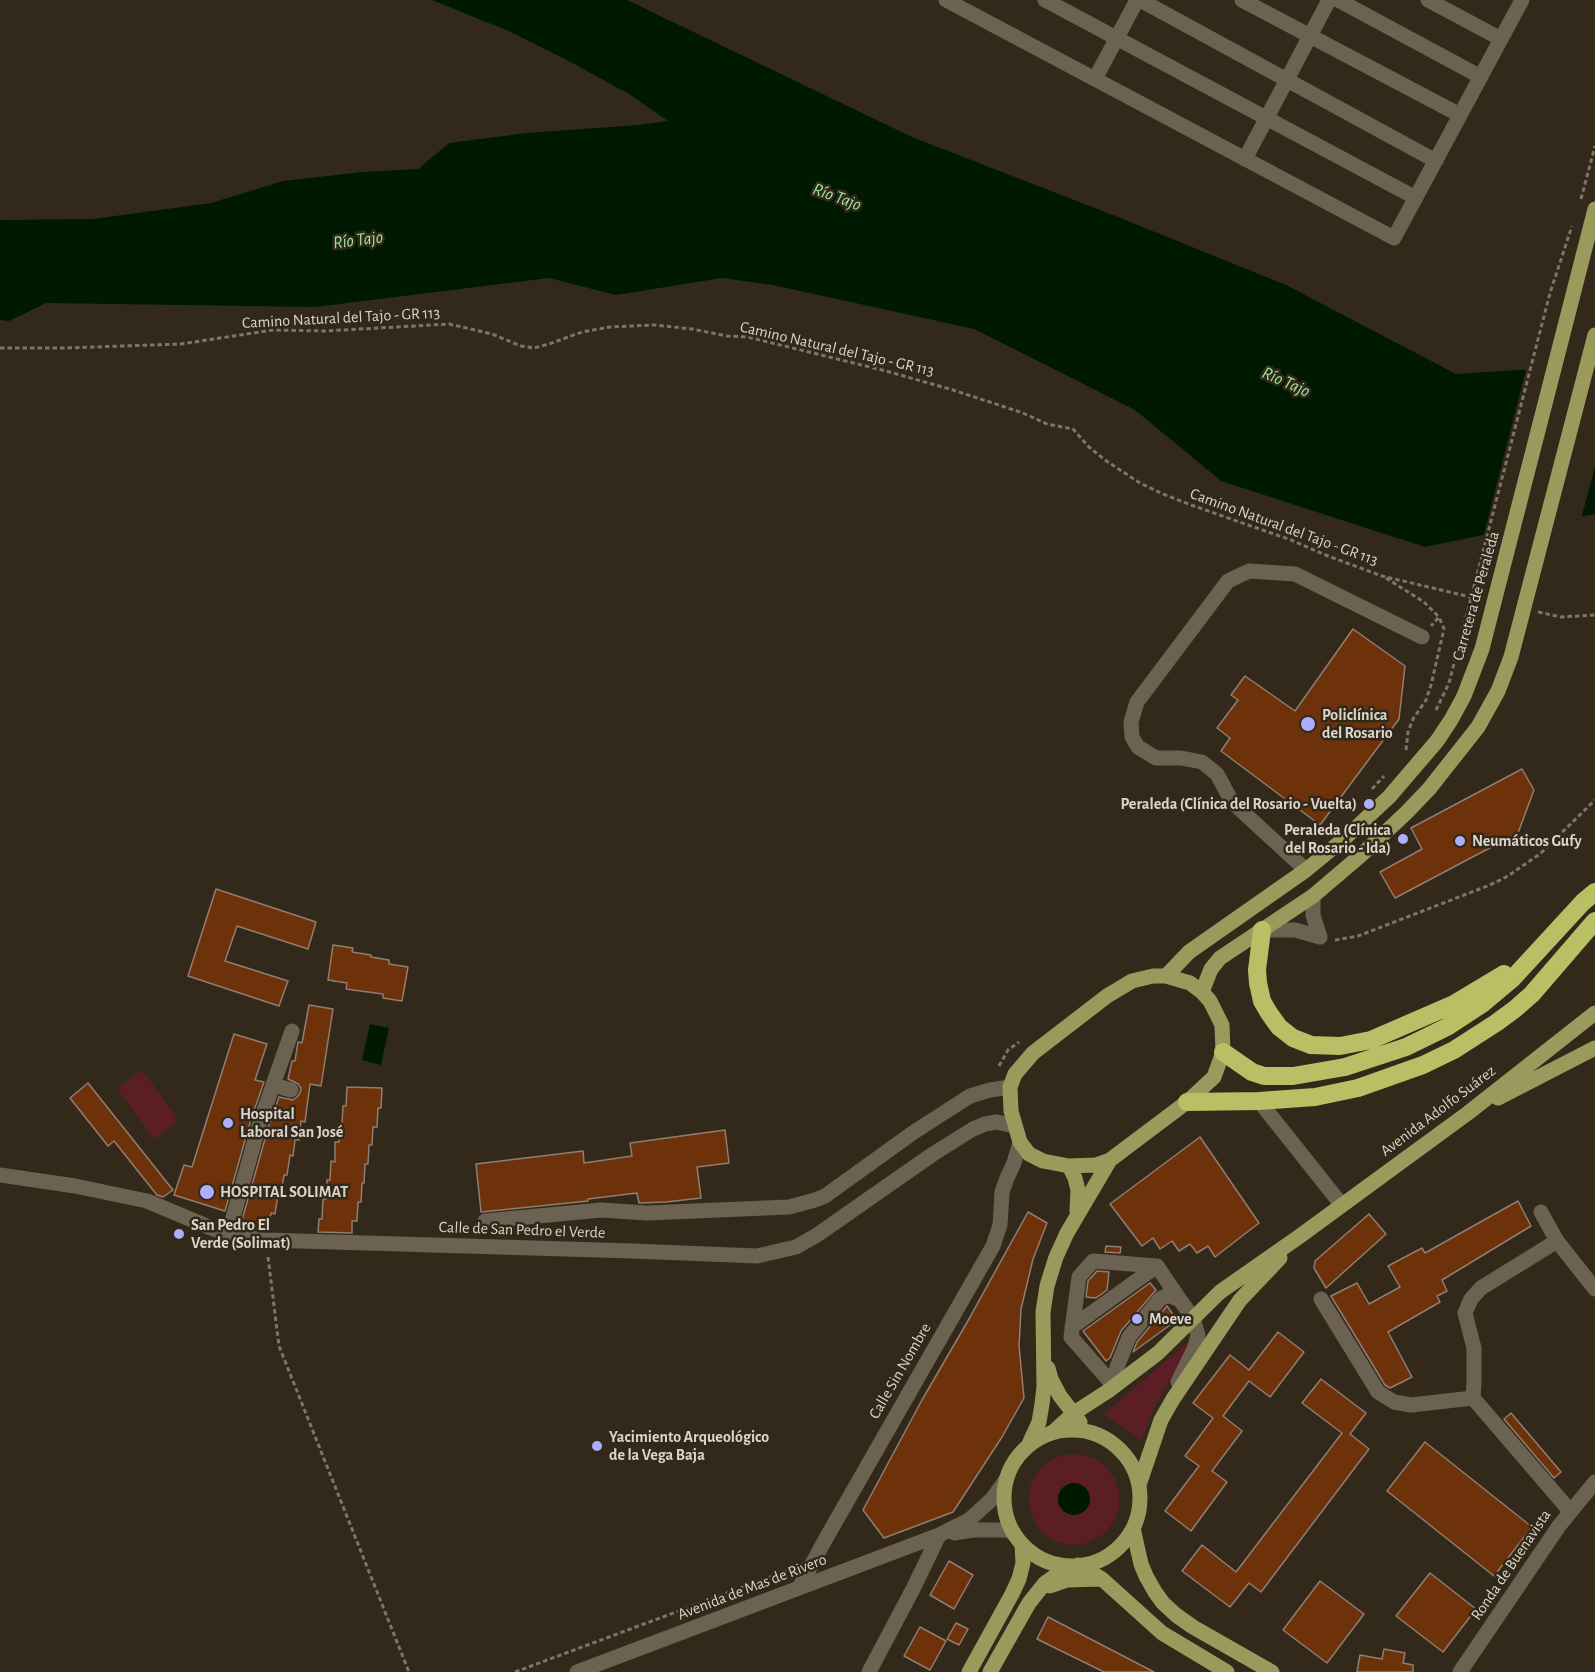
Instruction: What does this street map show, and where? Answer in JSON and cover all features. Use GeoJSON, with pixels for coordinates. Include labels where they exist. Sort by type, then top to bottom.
{"type":"FeatureCollection","features":[{"type":"Feature","properties":{"kind":"highway"},"geometry":{"type":"LineString","coordinates":[[1223,1052],[1252,1072],[1264,1076],[1293,1076],[1345,1067],[1406,1047],[1448,1027],[1482,1004],[1513,978],[1595,892]]}},
{"type":"Feature","properties":{"kind":"highway"},"geometry":{"type":"LineString","coordinates":[[1187,1102],[1259,1101],[1315,1097],[1358,1088],[1423,1065],[1454,1050],[1496,1023],[1532,994],[1595,921]]}},
{"type":"Feature","properties":{"kind":"highway"},"geometry":{"type":"LineString","coordinates":[[1262,930],[1257,970],[1262,1001],[1279,1027],[1293,1038],[1311,1046],[1340,1046],[1371,1040],[1454,1004],[1534,956]]}},
{"type":"Feature","properties":{"kind":"main road","name":"Carretera de Peraleda"},"geometry":{"type":"LineString","coordinates":[[1166,976],[1189,952],[1306,870],[1345,838],[1389,797],[1437,741],[1451,720],[1464,696],[1482,649],[1595,209]]}},
{"type":"Feature","properties":{"kind":"main road"},"geometry":{"type":"LineString","coordinates":[[1202,992],[1211,969],[1220,958],[1313,896],[1384,834],[1429,789],[1478,727],[1498,691],[1511,657],[1595,335]]}},
{"type":"Feature","properties":{"kind":"main road"},"geometry":{"type":"LineString","coordinates":[[1153,976],[1166,976],[1190,983],[1202,992],[1210,1001],[1222,1025],[1223,1052],[1214,1077],[1187,1102],[1110,1160],[1096,1166],[1069,1166],[1043,1161],[1029,1154],[1020,1143],[1014,1126],[1010,1087],[1015,1074],[1033,1053],[1107,996],[1132,981],[1153,976]]}},
{"type":"Feature","properties":{"kind":"main road","name":"Avenida Adolfo Suárez"},"geometry":{"type":"LineString","coordinates":[[1053,1432],[1074,1413],[1158,1353],[1220,1292],[1468,1113],[1595,1013]]}},
{"type":"Feature","properties":{"kind":"main road"},"geometry":{"type":"LineString","coordinates":[[1468,1113],[1595,1048]]}},
{"type":"Feature","properties":{"kind":"main road"},"geometry":{"type":"LineString","coordinates":[[1027,1447],[1039,1422],[1044,1387],[1043,1312],[1047,1286],[1056,1257],[1076,1217],[1110,1160]]}},
{"type":"Feature","properties":{"kind":"main road"},"geometry":{"type":"LineString","coordinates":[[1069,1166],[1078,1190],[1076,1217]]}},
{"type":"Feature","properties":{"kind":"main road","name":"Avenida Adolfo Suárez"},"geometry":{"type":"LineString","coordinates":[[1138,1485],[1161,1420],[1173,1399],[1240,1300],[1300,1236]]}},
{"type":"Feature","properties":{"kind":"main road"},"geometry":{"type":"LineString","coordinates":[[1044,1356],[1051,1379],[1060,1396],[1087,1431]]}},
{"type":"Feature","properties":{"kind":"main road"},"geometry":{"type":"LineString","coordinates":[[969,1672],[1012,1594],[1023,1563],[1018,1538],[1007,1515],[1004,1496],[1007,1478],[1015,1461],[1027,1447],[1039,1438],[1053,1432],[1070,1430],[1087,1431],[1101,1436],[1126,1456],[1134,1470],[1138,1485],[1139,1507],[1133,1528],[1110,1554],[1095,1562],[1074,1565],[1056,1564],[1032,1553],[1018,1538]]}},
{"type":"Feature","properties":{"kind":"main road"},"geometry":{"type":"LineString","coordinates":[[1133,1528],[1141,1564],[1163,1603],[1193,1627],[1272,1672]]}},
{"type":"Feature","properties":{"kind":"main road"},"geometry":{"type":"LineString","coordinates":[[1074,1565],[1102,1579],[1162,1633],[1227,1672]]}},
{"type":"Feature","properties":{"kind":"main road"},"geometry":{"type":"LineString","coordinates":[[990,1672],[1029,1603],[1045,1583],[1074,1565]]}},
{"type":"Feature","properties":{"kind":"main road"},"geometry":{"type":"LineString","coordinates":[[1035,1596],[1051,1586],[1068,1580],[1102,1579]]}},
{"type":"Feature","properties":{"kind":"street"},"geometry":{"type":"LineString","coordinates":[[946,0],[972,6],[1095,79],[1394,238],[1520,1]]}},
{"type":"Feature","properties":{"kind":"street"},"geometry":{"type":"LineString","coordinates":[[1045,0],[1416,198]]}},
{"type":"Feature","properties":{"kind":"street"},"geometry":{"type":"LineString","coordinates":[[1095,79],[1138,0],[1436,161]]}},
{"type":"Feature","properties":{"kind":"street"},"geometry":{"type":"LineString","coordinates":[[1242,0],[1460,115]]}},
{"type":"Feature","properties":{"kind":"street"},"geometry":{"type":"LineString","coordinates":[[1245,159],[1329,0]]}},
{"type":"Feature","properties":{"kind":"street"},"geometry":{"type":"LineString","coordinates":[[1338,0],[1481,77]]}},
{"type":"Feature","properties":{"kind":"street"},"geometry":{"type":"LineString","coordinates":[[1428,0],[1501,39]]}},
{"type":"Feature","properties":{"kind":"street"},"geometry":{"type":"LineString","coordinates":[[1306,870],[1232,802],[1217,774],[1202,762],[1181,758],[1156,758],[1138,747],[1132,736],[1131,722],[1137,702],[1228,581],[1249,571],[1295,574],[1422,637]]}},
{"type":"Feature","properties":{"kind":"street"},"geometry":{"type":"LineString","coordinates":[[1313,896],[1313,915],[1320,937]]}},
{"type":"Feature","properties":{"kind":"street"},"geometry":{"type":"LineString","coordinates":[[1262,930],[1295,930],[1320,937]]}},
{"type":"Feature","properties":{"kind":"street"},"geometry":{"type":"LineString","coordinates":[[228,1234],[260,1122],[292,1031]]}},
{"type":"Feature","properties":{"kind":"street"},"geometry":{"type":"LineString","coordinates":[[273,1085],[291,1090]]}},
{"type":"Feature","properties":{"kind":"street"},"geometry":{"type":"LineString","coordinates":[[485,1221],[602,1210],[646,1213],[789,1207],[825,1196],[914,1132],[970,1096],[1010,1087]]}},
{"type":"Feature","properties":{"kind":"street"},"geometry":{"type":"LineString","coordinates":[[1259,1101],[1341,1204]]}},
{"type":"Feature","properties":{"kind":"street","name":"Calle de San Pedro el Verde"},"geometry":{"type":"LineString","coordinates":[[0,1175],[75,1185],[147,1202],[228,1234],[266,1240],[757,1257],[796,1247],[818,1236],[933,1154],[973,1129],[997,1122],[1014,1126]]}},
{"type":"Feature","properties":{"kind":"street","name":"Calle Sin Nombre"},"geometry":{"type":"LineString","coordinates":[[800,1588],[812,1563],[993,1246],[1000,1225],[1002,1192],[1020,1143]]}},
{"type":"Feature","properties":{"kind":"street"},"geometry":{"type":"LineString","coordinates":[[1540,1212],[1557,1241],[1595,1288]]}},
{"type":"Feature","properties":{"kind":"street"},"geometry":{"type":"LineString","coordinates":[[1557,1241],[1481,1288],[1471,1299],[1465,1313],[1474,1348],[1473,1398],[1570,1511]]}},
{"type":"Feature","properties":{"kind":"street"},"geometry":{"type":"LineString","coordinates":[[1114,1386],[1071,1337],[1079,1277],[1093,1261],[1156,1266]]}},
{"type":"Feature","properties":{"kind":"street"},"geometry":{"type":"LineString","coordinates":[[1156,1266],[1193,1318],[1198,1335],[1173,1399]]}},
{"type":"Feature","properties":{"kind":"street"},"geometry":{"type":"LineString","coordinates":[[1072,1327],[1156,1266]]}},
{"type":"Feature","properties":{"kind":"street"},"geometry":{"type":"LineString","coordinates":[[1114,1386],[1117,1367],[1129,1337],[1160,1299],[1168,1295],[1180,1300]]}},
{"type":"Feature","properties":{"kind":"street"},"geometry":{"type":"LineString","coordinates":[[1322,1299],[1378,1392],[1394,1402],[1411,1405],[1473,1398]]}},
{"type":"Feature","properties":{"kind":"street","name":"Avenida de Mas de Rivero"},"geometry":{"type":"LineString","coordinates":[[578,1672],[939,1535],[969,1520],[992,1499],[1007,1478]]}},
{"type":"Feature","properties":{"kind":"street","name":"Ronda de Buenavista"},"geometry":{"type":"LineString","coordinates":[[1460,1672],[1570,1511],[1595,1482]]}},
{"type":"Feature","properties":{"kind":"street","name":"Avenida de Mas de Rivero"},"geometry":{"type":"LineString","coordinates":[[939,1535],[974,1530],[1004,1530],[1018,1538]]}},
{"type":"Feature","properties":{"kind":"street"},"geometry":{"type":"LineString","coordinates":[[869,1672],[939,1535]]}},
{"type":"Feature","properties":{"kind":"path"},"geometry":{"type":"LineString","coordinates":[[1435,713],[1449,683],[1550,293]]}},
{"type":"Feature","properties":{"kind":"path","name":"Camino Natural del Tajo - GR 113"},"geometry":{"type":"LineString","coordinates":[[0,348],[171,344],[273,330],[326,331],[449,324],[492,334],[521,346],[534,348],[582,332],[610,327],[654,325],[748,338],[886,371],[973,396],[1047,424],[1073,429],[1105,460],[1140,483],[1191,505],[1291,540],[1382,576],[1425,602],[1439,617]]}},
{"type":"Feature","properties":{"kind":"path"},"geometry":{"type":"LineString","coordinates":[[1406,750],[1408,732],[1413,719],[1426,700],[1436,666],[1444,629],[1439,617],[1422,637]]}},
{"type":"Feature","properties":{"kind":"path"},"geometry":{"type":"LineString","coordinates":[[1402,756],[1411,744]]}},
{"type":"Feature","properties":{"kind":"path"},"geometry":{"type":"LineString","coordinates":[[1368,794],[1384,776]]}},
{"type":"Feature","properties":{"kind":"path"},"geometry":{"type":"LineString","coordinates":[[1320,937],[1330,940],[1358,936],[1499,880],[1540,854],[1595,800]]}},
{"type":"Feature","properties":{"kind":"path"},"geometry":{"type":"LineString","coordinates":[[990,1090],[1008,1050],[1027,1036]]}},
{"type":"Feature","properties":{"kind":"path"},"geometry":{"type":"LineString","coordinates":[[266,1240],[279,1346],[409,1672]]}},
{"type":"Feature","properties":{"kind":"path"},"geometry":{"type":"LineString","coordinates":[[515,1672],[791,1570]]}},
{"type":"Feature","properties":{"kind":"shaded area"},"geometry":{"type":"Polygon","coordinates":[[[142,1070],[179,1120],[154,1139],[117,1088],[142,1070]]]}},
{"type":"Feature","properties":{"kind":"shaded area"},"geometry":{"type":"Polygon","coordinates":[[[1190,1340],[1187,1351],[1155,1406],[1141,1440],[1104,1414],[1190,1340]]]}},
{"type":"Feature","properties":{"kind":"shaded area"},"geometry":{"type":"Polygon","coordinates":[[[1078,1454],[1094,1458],[1106,1467],[1115,1479],[1119,1492],[1119,1507],[1115,1520],[1106,1532],[1081,1545],[1053,1540],[1041,1531],[1033,1518],[1029,1503],[1030,1487],[1037,1473],[1048,1462],[1063,1455],[1078,1454]],[[1070,1483],[1061,1489],[1059,1504],[1065,1512],[1080,1484],[1070,1483]]]}},
{"type":"Feature","properties":{"kind":"water","name":"Río Tajo"},"geometry":{"type":"Polygon","coordinates":[[[432,0],[627,0],[912,137],[1286,285],[1456,374],[1595,365],[1595,514],[1425,547],[1221,481],[1135,410],[974,329],[773,285],[722,278],[616,295],[549,278],[315,307],[46,303],[9,321],[0,320],[0,220],[93,219],[211,203],[283,181],[362,172],[418,169],[449,143],[527,133],[668,121],[629,94],[563,58],[511,32],[432,0]]]}},
{"type":"Feature","properties":{"kind":"water"},"geometry":{"type":"Polygon","coordinates":[[[370,1024],[389,1028],[381,1065],[362,1060],[370,1024]]]}},
{"type":"Feature","properties":{"kind":"water"},"geometry":{"type":"Polygon","coordinates":[[[1074,1483],[1085,1488],[1090,1499],[1085,1510],[1074,1515],[1063,1510],[1058,1499],[1063,1488],[1074,1483]]]}},
{"type":"Feature","properties":{"kind":"pier"},"geometry":{"type":"Polygon","coordinates":[[[1595,362],[1595,467],[1581,519],[1483,538],[1527,366],[1595,362]]]}},
{"type":"Feature","properties":{"kind":"building","name":"Policlínica del Rosario"},"geometry":{"type":"Polygon","coordinates":[[[1353,629],[1405,666],[1399,719],[1320,825],[1221,751],[1230,738],[1217,728],[1238,700],[1231,695],[1245,676],[1295,711],[1353,629]]]}},
{"type":"Feature","properties":{"kind":"building","name":"Neumáticos Gufy"},"geometry":{"type":"Polygon","coordinates":[[[1522,769],[1534,790],[1518,833],[1395,898],[1380,872],[1422,849],[1411,828],[1522,769]]]}},
{"type":"Feature","properties":{"kind":"building"},"geometry":{"type":"Polygon","coordinates":[[[216,889],[316,922],[308,949],[237,926],[225,961],[288,981],[279,1006],[188,976],[216,889]]]}},
{"type":"Feature","properties":{"kind":"building"},"geometry":{"type":"Polygon","coordinates":[[[333,945],[353,948],[352,952],[389,960],[389,964],[408,967],[402,1001],[383,998],[383,994],[346,989],[347,983],[328,980],[333,945]]]}},
{"type":"Feature","properties":{"kind":"building"},"geometry":{"type":"Polygon","coordinates":[[[309,1005],[333,1009],[321,1086],[310,1084],[305,1122],[301,1121],[299,1140],[295,1140],[293,1156],[290,1155],[287,1175],[284,1175],[281,1195],[278,1195],[275,1214],[271,1213],[268,1229],[240,1227],[279,1097],[293,1100],[300,1093],[301,1088],[298,1084],[288,1079],[292,1061],[295,1061],[298,1042],[302,1043],[309,1005]]]}},
{"type":"Feature","properties":{"kind":"building","name":"Hospital Laboral San José"},"geometry":{"type":"Polygon","coordinates":[[[234,1034],[267,1044],[255,1080],[264,1082],[225,1211],[174,1195],[184,1165],[192,1167],[234,1034]]]}},
{"type":"Feature","properties":{"kind":"building"},"geometry":{"type":"Polygon","coordinates":[[[88,1083],[173,1190],[163,1197],[157,1195],[114,1141],[108,1146],[70,1098],[88,1083]]]}},
{"type":"Feature","properties":{"kind":"building"},"geometry":{"type":"Polygon","coordinates":[[[347,1087],[382,1088],[381,1108],[378,1108],[377,1127],[373,1127],[368,1164],[365,1164],[361,1202],[358,1202],[357,1221],[352,1221],[352,1233],[318,1232],[319,1219],[322,1219],[323,1199],[326,1199],[327,1180],[330,1180],[331,1161],[335,1162],[335,1142],[339,1142],[339,1124],[342,1124],[343,1106],[346,1106],[347,1087]]]}},
{"type":"Feature","properties":{"kind":"building"},"geometry":{"type":"Polygon","coordinates":[[[725,1130],[729,1163],[697,1167],[701,1198],[639,1203],[637,1193],[588,1199],[588,1201],[481,1212],[476,1164],[583,1151],[584,1163],[632,1156],[630,1143],[725,1130]]]}},
{"type":"Feature","properties":{"kind":"building"},"geometry":{"type":"Polygon","coordinates":[[[1200,1137],[1259,1223],[1215,1257],[1208,1246],[1197,1253],[1190,1244],[1179,1251],[1172,1241],[1160,1249],[1153,1238],[1142,1246],[1110,1204],[1200,1137]]]}},
{"type":"Feature","properties":{"kind":"building"},"geometry":{"type":"Polygon","coordinates":[[[1518,1201],[1531,1226],[1442,1280],[1447,1291],[1437,1296],[1440,1302],[1388,1332],[1412,1377],[1390,1388],[1385,1385],[1331,1296],[1357,1283],[1369,1304],[1400,1287],[1388,1266],[1422,1248],[1425,1253],[1518,1201]]]}},
{"type":"Feature","properties":{"kind":"building"},"geometry":{"type":"Polygon","coordinates":[[[1028,1212],[1047,1223],[1033,1259],[1021,1309],[1019,1346],[1024,1398],[1002,1437],[953,1512],[884,1538],[863,1510],[1028,1212]]]}},
{"type":"Feature","properties":{"kind":"building"},"geometry":{"type":"Polygon","coordinates":[[[1369,1214],[1386,1234],[1326,1288],[1314,1268],[1315,1261],[1369,1214]]]}},
{"type":"Feature","properties":{"kind":"building"},"geometry":{"type":"Polygon","coordinates":[[[1106,1246],[1121,1247],[1120,1253],[1105,1252],[1106,1246]]]}},
{"type":"Feature","properties":{"kind":"building"},"geometry":{"type":"Polygon","coordinates":[[[1097,1271],[1109,1272],[1107,1290],[1096,1298],[1086,1297],[1088,1281],[1097,1271]]]}},
{"type":"Feature","properties":{"kind":"building"},"geometry":{"type":"Polygon","coordinates":[[[1150,1283],[1156,1290],[1121,1331],[1110,1358],[1106,1361],[1083,1331],[1150,1283]]]}},
{"type":"Feature","properties":{"kind":"building"},"geometry":{"type":"Polygon","coordinates":[[[1167,1306],[1177,1320],[1133,1352],[1137,1342],[1167,1306]]]}},
{"type":"Feature","properties":{"kind":"building"},"geometry":{"type":"Polygon","coordinates":[[[1278,1332],[1304,1352],[1270,1397],[1249,1381],[1223,1416],[1242,1431],[1212,1471],[1227,1482],[1191,1531],[1165,1511],[1199,1466],[1185,1456],[1213,1418],[1193,1403],[1230,1355],[1249,1370],[1278,1332]]]}},
{"type":"Feature","properties":{"kind":"building"},"geometry":{"type":"Polygon","coordinates":[[[1321,1379],[1366,1413],[1350,1434],[1369,1449],[1261,1592],[1249,1583],[1230,1607],[1182,1571],[1202,1545],[1236,1572],[1342,1433],[1302,1403],[1321,1379]]]}},
{"type":"Feature","properties":{"kind":"building"},"geometry":{"type":"Polygon","coordinates":[[[1511,1413],[1561,1472],[1554,1478],[1504,1419],[1511,1413]]]}},
{"type":"Feature","properties":{"kind":"building"},"geometry":{"type":"Polygon","coordinates":[[[1425,1442],[1532,1527],[1494,1576],[1387,1491],[1425,1442]]]}},
{"type":"Feature","properties":{"kind":"building"},"geometry":{"type":"Polygon","coordinates":[[[949,1561],[973,1575],[954,1609],[930,1595],[949,1561]]]}},
{"type":"Feature","properties":{"kind":"building"},"geometry":{"type":"Polygon","coordinates":[[[1430,1573],[1476,1609],[1443,1652],[1396,1616],[1430,1573]]]}},
{"type":"Feature","properties":{"kind":"building"},"geometry":{"type":"Polygon","coordinates":[[[1320,1581],[1364,1614],[1327,1663],[1283,1630],[1320,1581]]]}},
{"type":"Feature","properties":{"kind":"building"},"geometry":{"type":"Polygon","coordinates":[[[1048,1617],[1154,1672],[1104,1672],[1037,1639],[1048,1617]]]}},
{"type":"Feature","properties":{"kind":"building"},"geometry":{"type":"Polygon","coordinates":[[[956,1623],[968,1629],[959,1645],[947,1639],[956,1623]]]}},
{"type":"Feature","properties":{"kind":"building"},"geometry":{"type":"Polygon","coordinates":[[[920,1627],[946,1641],[930,1670],[904,1656],[920,1627]]]}},
{"type":"Feature","properties":{"kind":"building"},"geometry":{"type":"Polygon","coordinates":[[[1384,1649],[1405,1653],[1403,1663],[1413,1665],[1413,1672],[1357,1672],[1360,1655],[1382,1659],[1384,1649]]]}},
{"type":"Feature","properties":{"kind":"place","name":"Policlínica del Rosario"},"geometry":{"type":"Point","coordinates":[1308,724]}},
{"type":"Feature","properties":{"kind":"place","name":"Peraleda (Clínica del Rosario - Vuelta)"},"geometry":{"type":"Point","coordinates":[1369,804]}},
{"type":"Feature","properties":{"kind":"place","name":"Peraleda (Clínica del Rosario - Ida)"},"geometry":{"type":"Point","coordinates":[1403,839]}},
{"type":"Feature","properties":{"kind":"place","name":"Neumáticos Gufy"},"geometry":{"type":"Point","coordinates":[1460,841]}},
{"type":"Feature","properties":{"kind":"place","name":"Hospital Laboral San José"},"geometry":{"type":"Point","coordinates":[228,1123]}},
{"type":"Feature","properties":{"kind":"place","name":"HOSPITAL SOLIMAT"},"geometry":{"type":"Point","coordinates":[207,1192]}},
{"type":"Feature","properties":{"kind":"place","name":"San Pedro El Verde (Solimat)"},"geometry":{"type":"Point","coordinates":[179,1234]}},
{"type":"Feature","properties":{"kind":"place","name":"Moeve"},"geometry":{"type":"Point","coordinates":[1137,1319]}},
{"type":"Feature","properties":{"kind":"place","name":"Yacimiento Arqueológico de la Vega Baja"},"geometry":{"type":"Point","coordinates":[597,1446]}}]}
